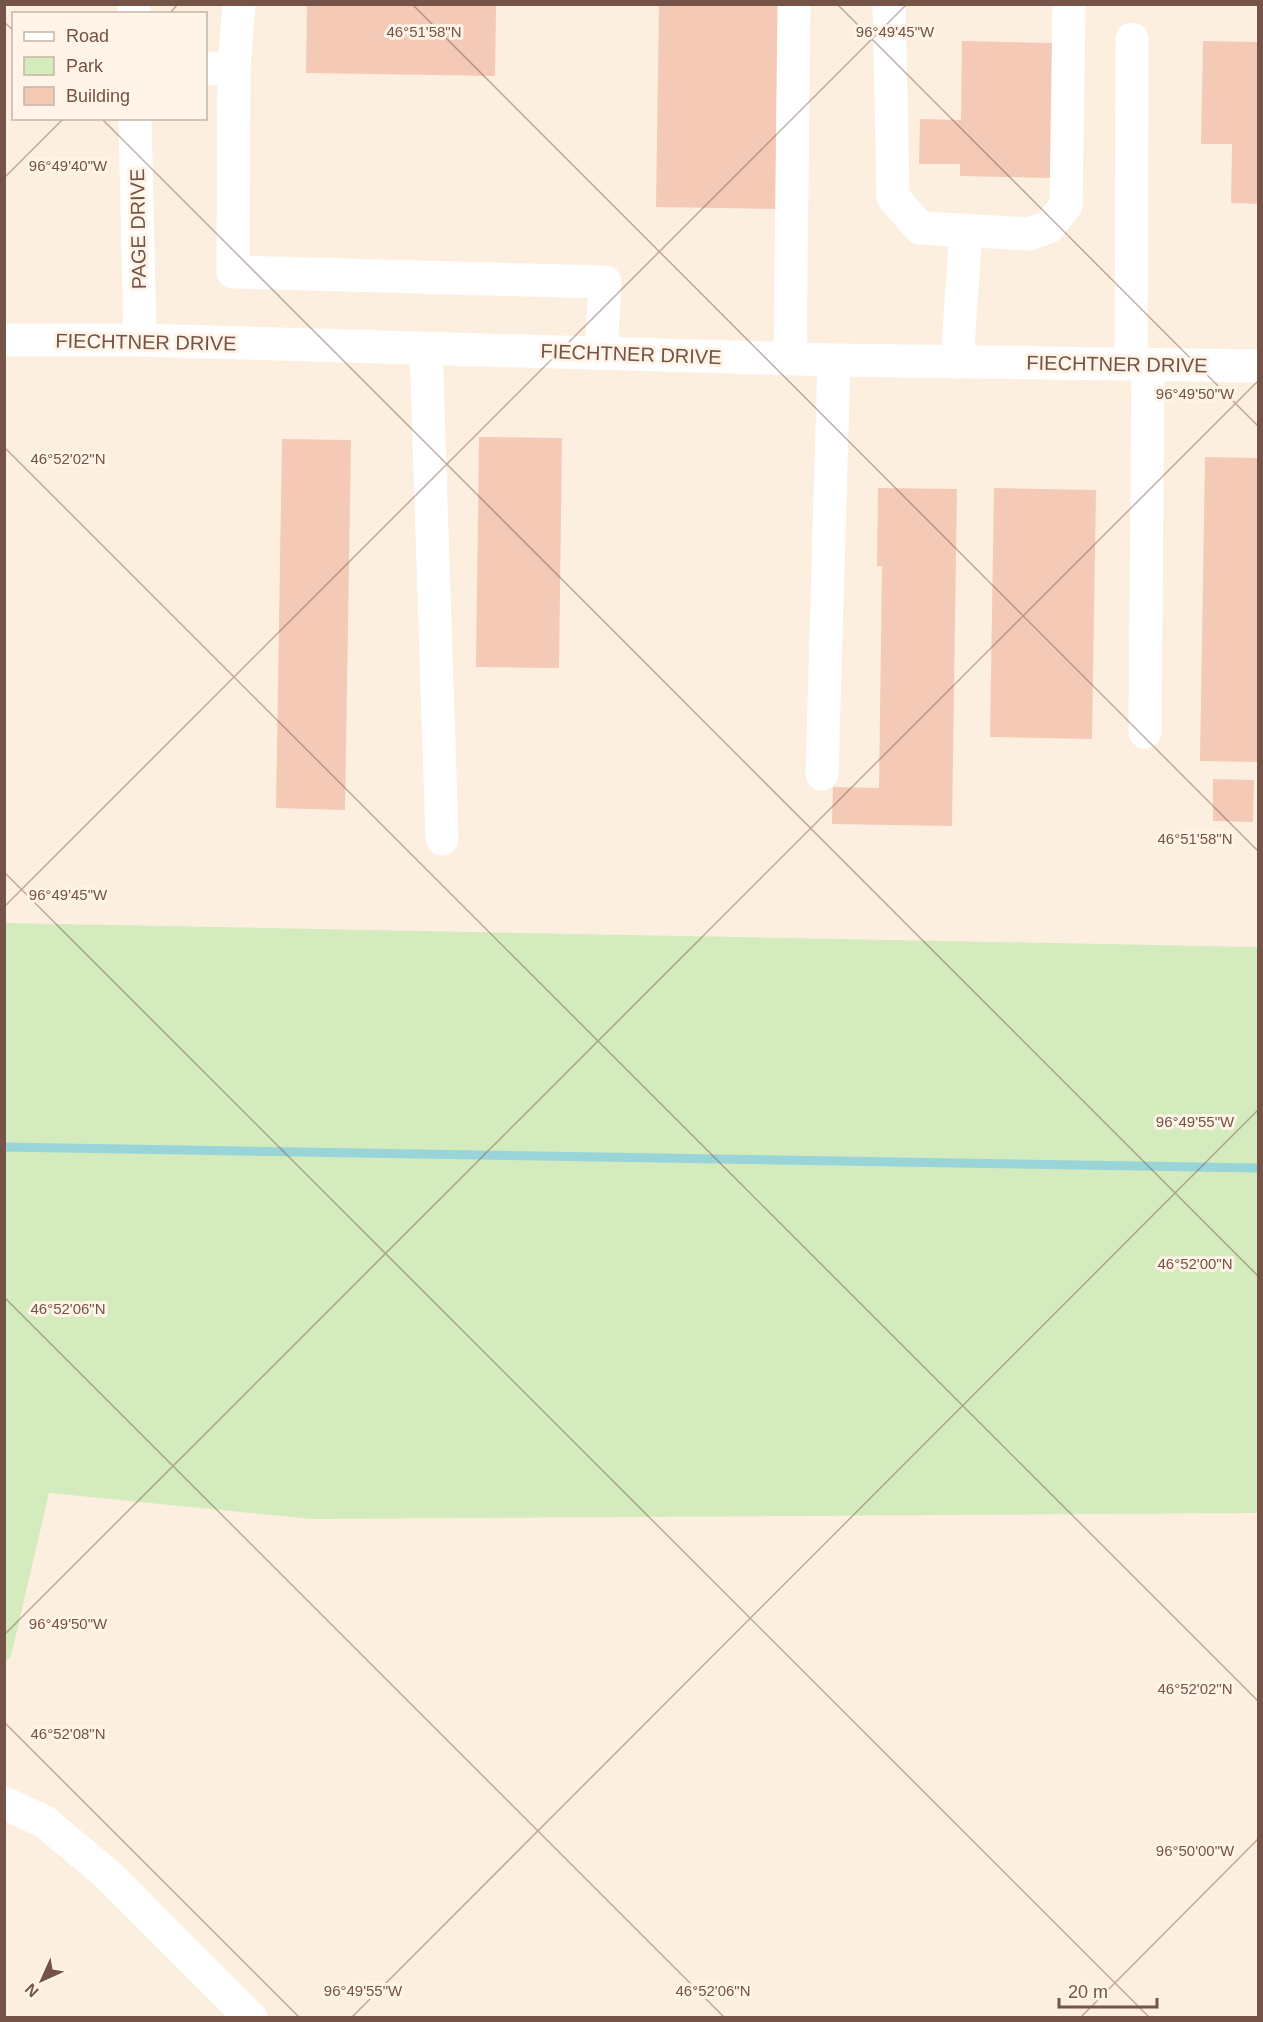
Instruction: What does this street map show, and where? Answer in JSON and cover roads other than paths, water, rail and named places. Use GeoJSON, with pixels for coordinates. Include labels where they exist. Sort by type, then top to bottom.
{"type":"FeatureCollection","features":[{"type":"Feature","properties":{"kind":"street"},"geometry":{"type":"LineString","coordinates":[[239,4],[220,69],[232,272],[605,282],[601,353]]}},
{"type":"Feature","properties":{"kind":"street"},"geometry":{"type":"LineString","coordinates":[[790,358],[795,4]]}},
{"type":"Feature","properties":{"kind":"street"},"geometry":{"type":"LineString","coordinates":[[889,4],[894,197],[920,228],[1029,234],[1048,226],[1066,205],[1069,4]]}},
{"type":"Feature","properties":{"kind":"street"},"geometry":{"type":"LineString","coordinates":[[1132,39],[1145,732]]}},
{"type":"Feature","properties":{"kind":"street","name":"PAGE DRIVE"},"geometry":{"type":"LineString","coordinates":[[135,120],[140,340]]}},
{"type":"Feature","properties":{"kind":"street"},"geometry":{"type":"LineString","coordinates":[[957,362],[966,230]]}},
{"type":"Feature","properties":{"kind":"street","name":"FIECHTNER DRIVE"},"geometry":{"type":"LineString","coordinates":[[4,340],[140,340],[834,360],[1258,366]]}},
{"type":"Feature","properties":{"kind":"street"},"geometry":{"type":"LineString","coordinates":[[426,348],[442,839]]}},
{"type":"Feature","properties":{"kind":"street"},"geometry":{"type":"LineString","coordinates":[[822,774],[834,360]]}},
{"type":"Feature","properties":{"kind":"street"},"geometry":{"type":"LineString","coordinates":[[4,1803],[45,1822],[109,1876],[251,2018]]}},
{"type":"Feature","properties":{"kind":"waterway"},"geometry":{"type":"LineString","coordinates":[[4,1147],[1258,1168]]}}]}
